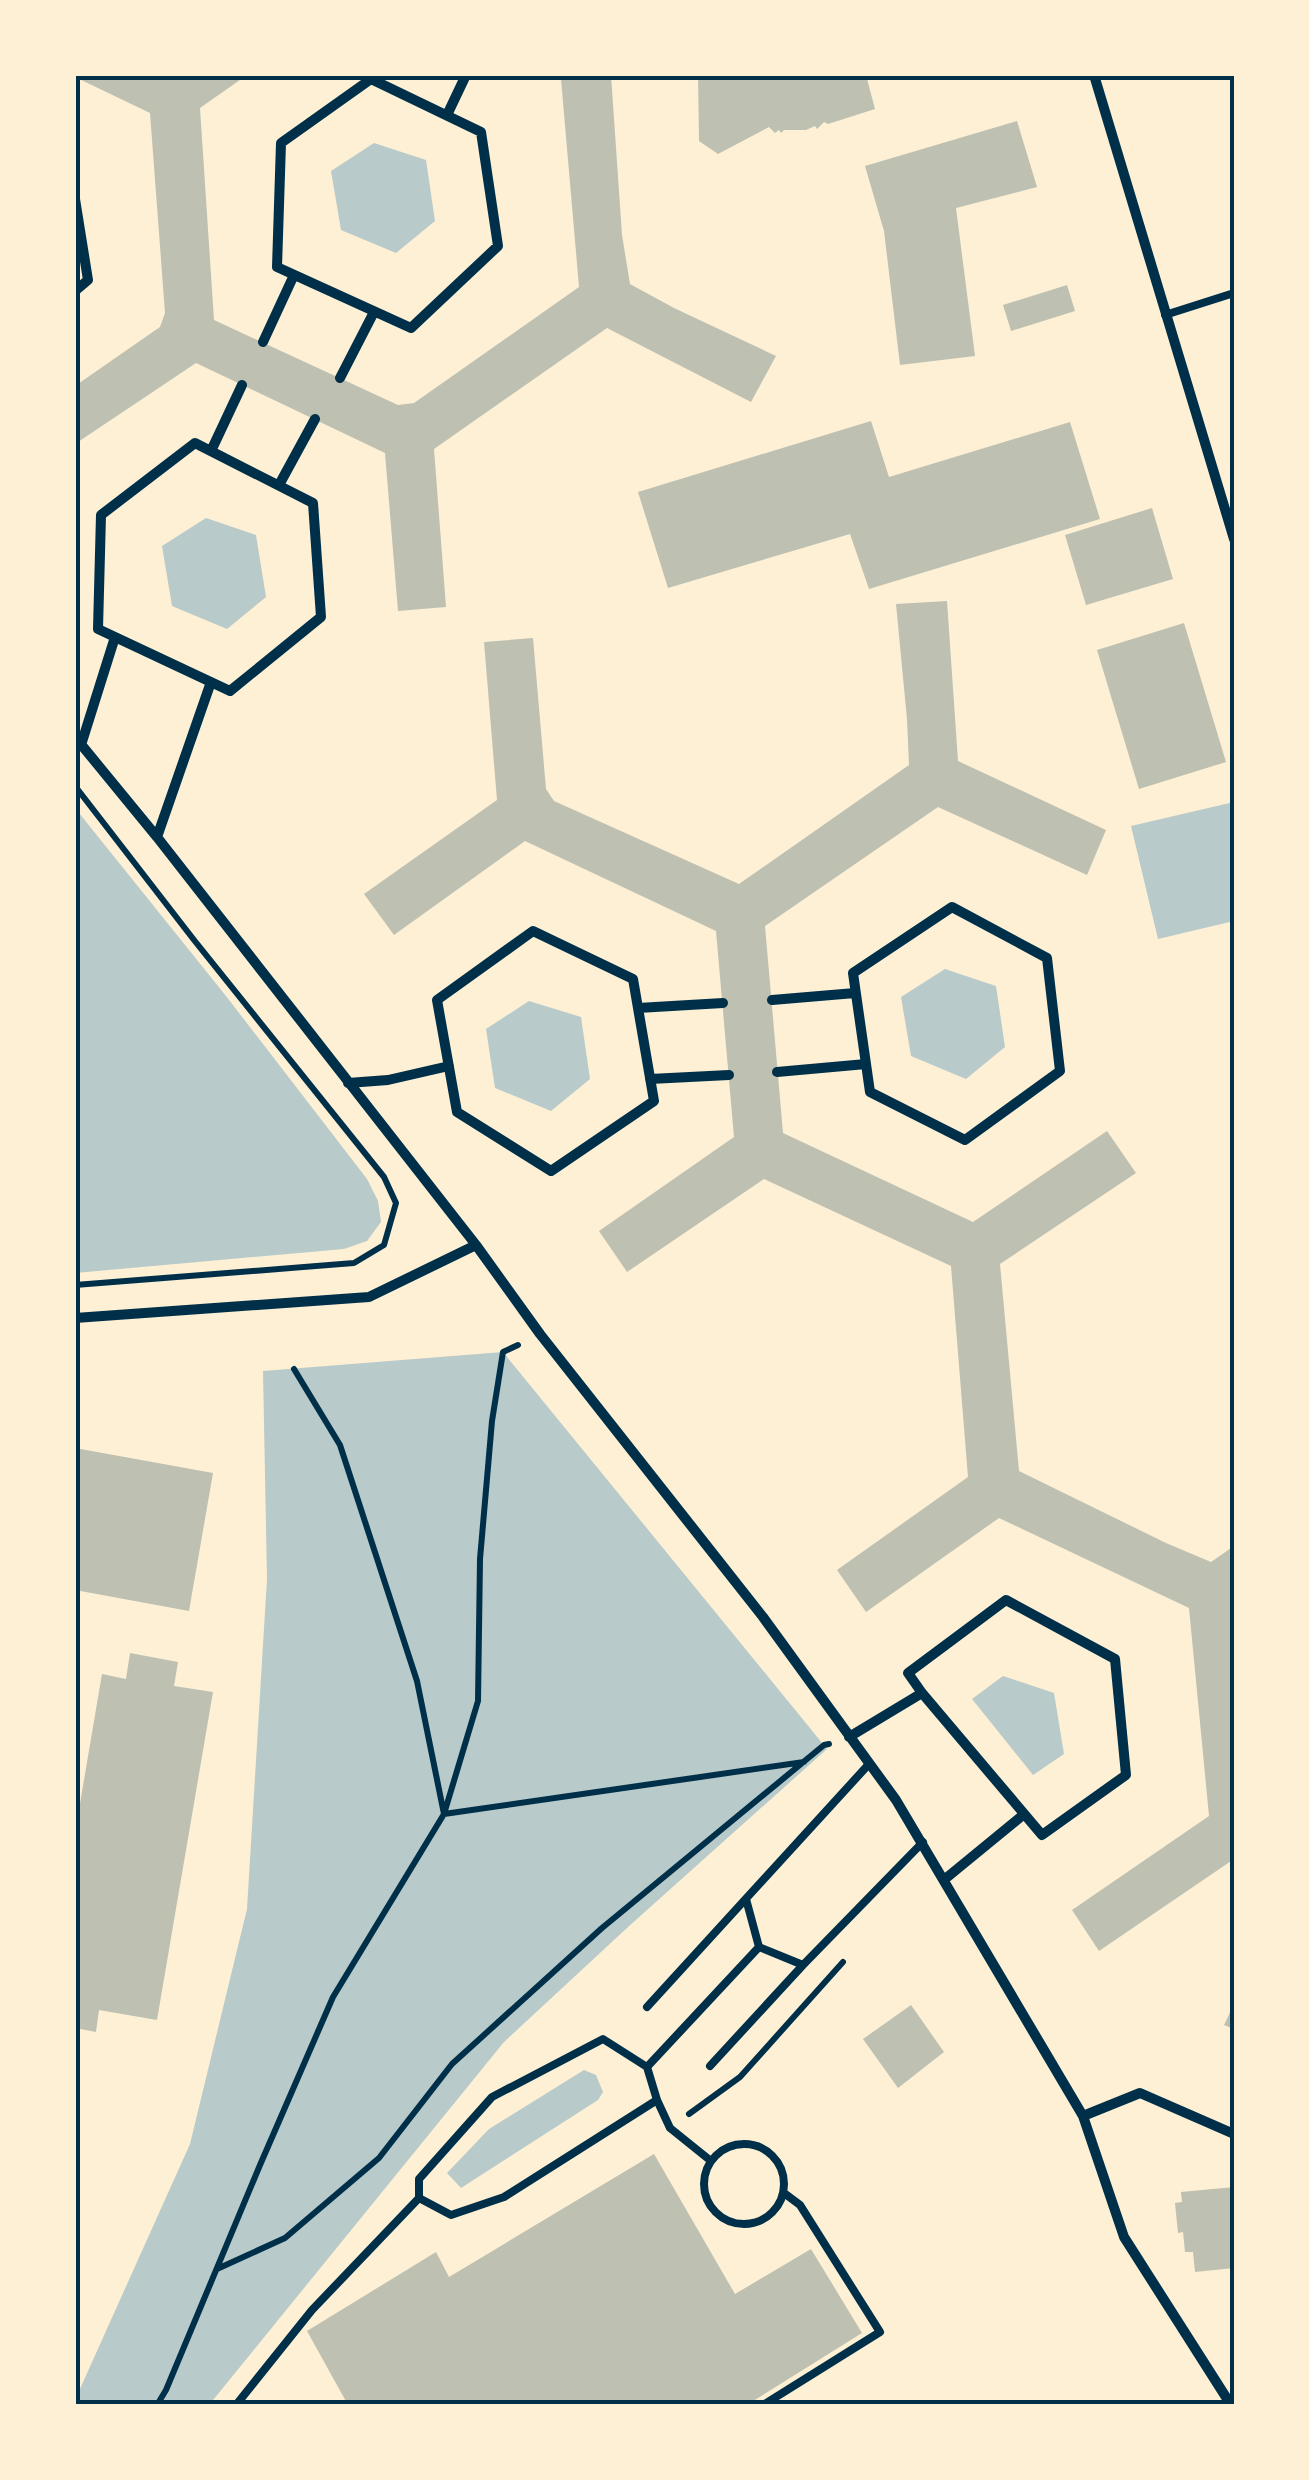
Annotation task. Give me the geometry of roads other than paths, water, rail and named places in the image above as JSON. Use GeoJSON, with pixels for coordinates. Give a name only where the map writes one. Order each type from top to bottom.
{"type":"FeatureCollection","features":[{"type":"Feature","properties":{"kind":"street"},"geometry":{"type":"LineString","coordinates":[[391,88],[396,75]]}},
{"type":"Feature","properties":{"kind":"street"},"geometry":{"type":"LineString","coordinates":[[446,115],[466,75]]}},
{"type":"Feature","properties":{"kind":"street"},"geometry":{"type":"LineString","coordinates":[[1094,75],[1234,539]]}},
{"type":"Feature","properties":{"kind":"street"},"geometry":{"type":"LineString","coordinates":[[371,78],[446,115],[480,132],[498,246],[411,328],[277,267],[280,143],[371,78]]}},
{"type":"Feature","properties":{"kind":"street"},"geometry":{"type":"LineString","coordinates":[[75,199],[88,280],[75,291]]}},
{"type":"Feature","properties":{"kind":"street"},"geometry":{"type":"LineString","coordinates":[[263,342],[294,275]]}},
{"type":"Feature","properties":{"kind":"street"},"geometry":{"type":"LineString","coordinates":[[340,378],[374,312]]}},
{"type":"Feature","properties":{"kind":"street"},"geometry":{"type":"LineString","coordinates":[[211,452],[242,385]]}},
{"type":"Feature","properties":{"kind":"street"},"geometry":{"type":"LineString","coordinates":[[279,485],[314,419]]}},
{"type":"Feature","properties":{"kind":"street"},"geometry":{"type":"LineString","coordinates":[[195,443],[279,485],[313,503],[321,617],[230,691],[98,629],[101,515],[195,443]]}},
{"type":"Feature","properties":{"kind":"street"},"geometry":{"type":"LineString","coordinates":[[115,637],[78,741],[764,1617],[896,1800],[1083,2116],[1124,2237],[1231,2405]]}},
{"type":"Feature","properties":{"kind":"street"},"geometry":{"type":"LineString","coordinates":[[157,838],[211,682]]}},
{"type":"Feature","properties":{"kind":"street"},"geometry":{"type":"LineString","coordinates":[[952,906],[1047,958],[1060,1071],[965,1140],[870,1092],[866,1064],[853,973],[952,906]]}},
{"type":"Feature","properties":{"kind":"street"},"geometry":{"type":"LineString","coordinates":[[534,931],[633,979],[638,1008],[654,1101],[550,1171],[457,1112],[437,1000],[534,931]]}},
{"type":"Feature","properties":{"kind":"street"},"geometry":{"type":"LineString","coordinates":[[772,1000],[855,992]]}},
{"type":"Feature","properties":{"kind":"street"},"geometry":{"type":"LineString","coordinates":[[638,1008],[723,1004]]}},
{"type":"Feature","properties":{"kind":"street"},"geometry":{"type":"LineString","coordinates":[[778,1072],[866,1064]]}},
{"type":"Feature","properties":{"kind":"street"},"geometry":{"type":"LineString","coordinates":[[348,1083],[388,1080],[449,1066]]}},
{"type":"Feature","properties":{"kind":"street"},"geometry":{"type":"LineString","coordinates":[[650,1080],[728,1075]]}},
{"type":"Feature","properties":{"kind":"street"},"geometry":{"type":"LineString","coordinates":[[75,1318],[369,1297],[476,1246]]}},
{"type":"Feature","properties":{"kind":"street"},"geometry":{"type":"LineString","coordinates":[[1006,1600],[1115,1659],[1126,1775],[1042,1835],[1023,1815],[908,1674],[1006,1600]]}},
{"type":"Feature","properties":{"kind":"street"},"geometry":{"type":"LineString","coordinates":[[849,1737],[922,1693]]}},
{"type":"Feature","properties":{"kind":"street"},"geometry":{"type":"LineString","coordinates":[[945,1880],[1023,1815]]}},
{"type":"Feature","properties":{"kind":"street"},"geometry":{"type":"LineString","coordinates":[[1083,2116],[1140,2093],[1234,2134]]}},
{"type":"Feature","properties":{"kind":"lane"},"geometry":{"type":"LineString","coordinates":[[1165,315],[1234,294]]}},
{"type":"Feature","properties":{"kind":"lane"},"geometry":{"type":"LineString","coordinates":[[647,2007],[869,1764]]}},
{"type":"Feature","properties":{"kind":"lane"},"geometry":{"type":"LineString","coordinates":[[710,2066],[924,1842]]}},
{"type":"Feature","properties":{"kind":"lane"},"geometry":{"type":"LineString","coordinates":[[746,1899],[758,1946]]}},
{"type":"Feature","properties":{"kind":"lane"},"geometry":{"type":"LineString","coordinates":[[758,1946],[803,1965]]}},
{"type":"Feature","properties":{"kind":"lane"},"geometry":{"type":"LineString","coordinates":[[647,2067],[758,1946]]}},
{"type":"Feature","properties":{"kind":"lane"},"geometry":{"type":"LineString","coordinates":[[236,2405],[312,2310],[419,2198],[419,2178],[492,2097],[603,2039],[647,2067],[670,2128],[711,2161]]}},
{"type":"Feature","properties":{"kind":"lane"},"geometry":{"type":"LineString","coordinates":[[419,2198],[451,2215],[504,2197],[657,2100]]}},
{"type":"Feature","properties":{"kind":"lane"},"geometry":{"type":"LineString","coordinates":[[733,2145],[760,2147],[780,2166],[784,2193],[779,2205],[759,2222],[734,2224],[722,2218],[706,2198],[705,2173],[711,2161],[733,2145]]}},
{"type":"Feature","properties":{"kind":"lane"},"geometry":{"type":"LineString","coordinates":[[762,2405],[880,2332],[800,2205],[784,2193]]}}]}
